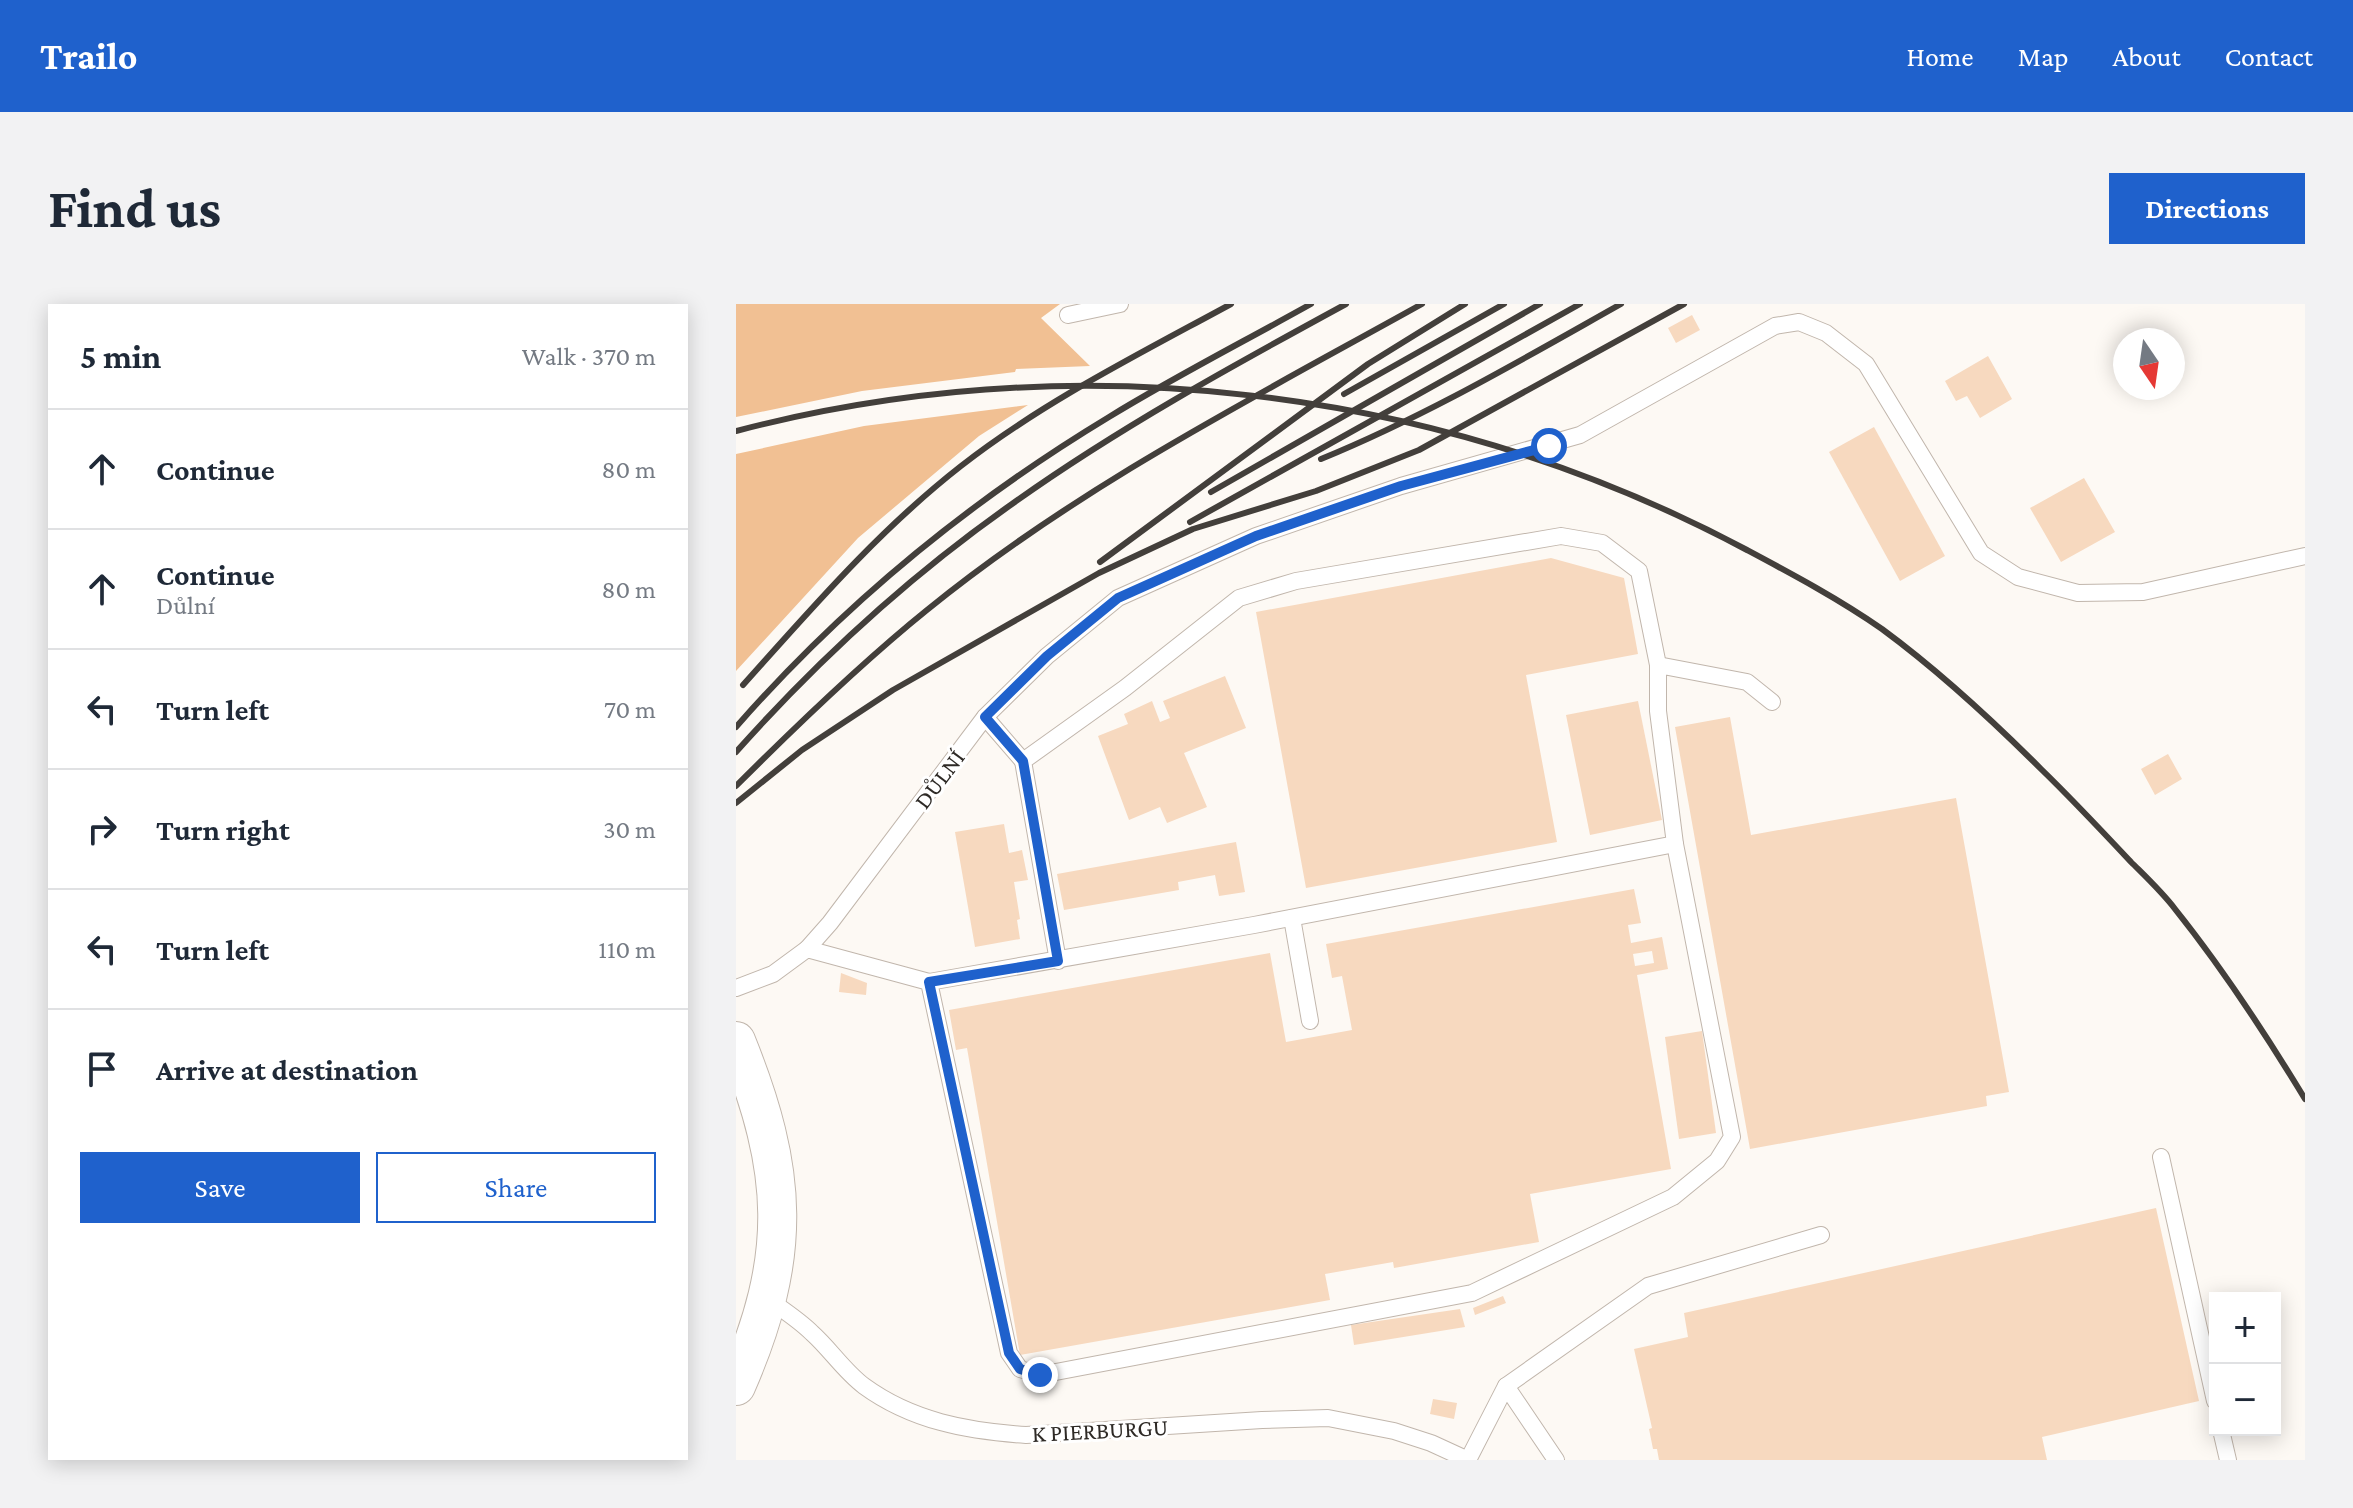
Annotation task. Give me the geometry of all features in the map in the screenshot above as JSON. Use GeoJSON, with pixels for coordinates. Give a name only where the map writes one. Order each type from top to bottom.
{"type":"FeatureCollection","features":[{"type":"Feature","properties":{"kind":"street"},"geometry":{"type":"LineString","coordinates":[[736,1041],[758,1096],[773,1151],[778,1218],[768,1299],[753,1348],[736,1386]]}},
{"type":"Feature","properties":{"kind":"lane"},"geometry":{"type":"LineString","coordinates":[[1068,315],[1120,304]]}},
{"type":"Feature","properties":{"kind":"lane","name":"DŮLNÍ"},"geometry":{"type":"LineString","coordinates":[[736,988],[773,974],[807,949],[830,923],[985,717],[1047,656],[1118,598],[1256,536],[1401,486],[1580,435],[1775,326],[1799,322],[1826,333],[1866,364],[1981,553],[2018,577],[2078,593],[2143,592],[2305,556]]}},
{"type":"Feature","properties":{"kind":"lane"},"geometry":{"type":"LineString","coordinates":[[929,982],[1009,1353],[1020,1369],[1040,1375],[1472,1293],[1673,1197],[1717,1161],[1732,1137],[1675,844],[1658,711],[1658,665],[1639,571],[1602,543],[1561,536],[1296,581],[1239,598],[1125,688],[1023,761]]}},
{"type":"Feature","properties":{"kind":"lane"},"geometry":{"type":"LineString","coordinates":[[1658,665],[1747,682],[1772,702]]}},
{"type":"Feature","properties":{"kind":"lane"},"geometry":{"type":"LineString","coordinates":[[985,717],[1023,761],[1058,961]]}},
{"type":"Feature","properties":{"kind":"lane"},"geometry":{"type":"LineString","coordinates":[[807,949],[929,982],[1292,918],[1675,844]]}},
{"type":"Feature","properties":{"kind":"lane"},"geometry":{"type":"LineString","coordinates":[[1292,918],[1310,1021]]}},
{"type":"Feature","properties":{"kind":"lane"},"geometry":{"type":"LineString","coordinates":[[2161,1157],[2209,1374]]}},
{"type":"Feature","properties":{"kind":"lane"},"geometry":{"type":"LineString","coordinates":[[1468,1460],[1506,1386],[1648,1286],[1821,1235]]}},
{"type":"Feature","properties":{"kind":"lane","name":"K PIERBURGU"},"geometry":{"type":"LineString","coordinates":[[768,1299],[812,1333],[863,1385],[919,1417],[950,1425],[1026,1435],[1328,1418],[1394,1431],[1468,1460]]}},
{"type":"Feature","properties":{"kind":"lane"},"geometry":{"type":"LineString","coordinates":[[1506,1386],[1556,1460]]}},
{"type":"Feature","properties":{"kind":"lane"},"geometry":{"type":"LineString","coordinates":[[2222,1436],[2228,1460]]}},
{"type":"Feature","properties":{"kind":"shaded area"},"geometry":{"type":"Polygon","coordinates":[[[736,304],[1060,304],[1041,318],[1090,366],[1016,369],[1015,372],[862,391],[736,417],[736,304]]]}},
{"type":"Feature","properties":{"kind":"shaded area"},"geometry":{"type":"Polygon","coordinates":[[[1028,405],[979,436],[858,538],[736,671],[736,454],[864,426],[1028,405]]]}},
{"type":"Feature","properties":{"kind":"building"},"geometry":{"type":"Polygon","coordinates":[[[1692,315],[1700,330],[1676,343],[1668,328],[1692,315]]]}},
{"type":"Feature","properties":{"kind":"building"},"geometry":{"type":"Polygon","coordinates":[[[1988,356],[2012,399],[1980,418],[1967,396],[1956,401],[1945,381],[1988,356]]]}},
{"type":"Feature","properties":{"kind":"building"},"geometry":{"type":"Polygon","coordinates":[[[1874,427],[1945,556],[1900,581],[1829,452],[1874,427]]]}},
{"type":"Feature","properties":{"kind":"building"},"geometry":{"type":"Polygon","coordinates":[[[2084,478],[2115,532],[2061,562],[2030,508],[2084,478]]]}},
{"type":"Feature","properties":{"kind":"building"},"geometry":{"type":"Polygon","coordinates":[[[1551,558],[1624,578],[1638,654],[1526,675],[1557,842],[1306,888],[1256,612],[1551,558]]]}},
{"type":"Feature","properties":{"kind":"building"},"geometry":{"type":"Polygon","coordinates":[[[1225,676],[1246,728],[1184,753],[1207,807],[1167,823],[1160,807],[1129,820],[1098,736],[1128,724],[1124,714],[1152,701],[1160,722],[1170,718],[1163,701],[1225,676]]]}},
{"type":"Feature","properties":{"kind":"building"},"geometry":{"type":"Polygon","coordinates":[[[1638,701],[1662,820],[1590,835],[1566,715],[1638,701]]]}},
{"type":"Feature","properties":{"kind":"building"},"geometry":{"type":"Polygon","coordinates":[[[1730,717],[1751,835],[1956,798],[2009,1092],[1986,1096],[1987,1106],[1750,1149],[1675,727],[1730,717]]]}},
{"type":"Feature","properties":{"kind":"building"},"geometry":{"type":"Polygon","coordinates":[[[2168,754],[2182,779],[2155,795],[2141,769],[2168,754]]]}},
{"type":"Feature","properties":{"kind":"building"},"geometry":{"type":"Polygon","coordinates":[[[1004,824],[1009,853],[1022,850],[1028,880],[1014,882],[1020,939],[975,947],[955,832],[1004,824]]]}},
{"type":"Feature","properties":{"kind":"building"},"geometry":{"type":"Polygon","coordinates":[[[1236,842],[1245,892],[1219,896],[1215,875],[1178,882],[1179,890],[1064,910],[1057,874],[1236,842]]]}},
{"type":"Feature","properties":{"kind":"building"},"geometry":{"type":"Polygon","coordinates":[[[1634,889],[1641,923],[1628,925],[1631,943],[1662,937],[1668,969],[1637,975],[1671,1169],[1530,1194],[1539,1242],[1394,1268],[1393,1262],[1325,1274],[1330,1300],[1020,1355],[967,1048],[956,1050],[949,1010],[1270,953],[1286,1042],[1352,1030],[1342,976],[1332,978],[1326,944],[1634,889]],[[1652,951],[1633,954],[1635,966],[1654,963],[1652,951]]]}},
{"type":"Feature","properties":{"kind":"building"},"geometry":{"type":"Polygon","coordinates":[[[841,973],[867,983],[866,995],[839,992],[841,973]]]}},
{"type":"Feature","properties":{"kind":"building"},"geometry":{"type":"Polygon","coordinates":[[[1702,1031],[1716,1133],[1679,1139],[1665,1037],[1702,1031]]]}},
{"type":"Feature","properties":{"kind":"building"},"geometry":{"type":"Polygon","coordinates":[[[2156,1208],[2199,1401],[2042,1437],[2047,1460],[1659,1460],[1657,1449],[1653,1449],[1649,1429],[1652,1428],[1634,1349],[1688,1337],[1684,1313],[2156,1208]]]}},
{"type":"Feature","properties":{"kind":"building"},"geometry":{"type":"Polygon","coordinates":[[[1503,1296],[1506,1303],[1475,1315],[1473,1308],[1503,1296]]]}},
{"type":"Feature","properties":{"kind":"building"},"geometry":{"type":"Polygon","coordinates":[[[1460,1309],[1465,1327],[1354,1345],[1351,1325],[1460,1309]]]}},
{"type":"Feature","properties":{"kind":"building"},"geometry":{"type":"Polygon","coordinates":[[[1433,1399],[1457,1403],[1454,1419],[1430,1414],[1433,1399]]]}},
{"type":"Feature","properties":{"kind":"railway"},"geometry":{"type":"LineString","coordinates":[[743,685],[874,543],[961,466],[1058,400],[1231,304]]}},
{"type":"Feature","properties":{"kind":"railway"},"geometry":{"type":"LineString","coordinates":[[736,727],[864,597],[958,520],[1057,449],[1134,402],[1311,304]]}},
{"type":"Feature","properties":{"kind":"railway"},"geometry":{"type":"LineString","coordinates":[[736,752],[800,684],[867,620],[975,531],[1052,476],[1134,424],[1346,304]]}},
{"type":"Feature","properties":{"kind":"railway"},"geometry":{"type":"LineString","coordinates":[[736,786],[829,695],[927,610],[985,565],[1105,484],[1168,446],[1422,304]]}},
{"type":"Feature","properties":{"kind":"railway"},"geometry":{"type":"LineString","coordinates":[[1100,562],[1368,364],[1465,304]]}},
{"type":"Feature","properties":{"kind":"railway"},"geometry":{"type":"LineString","coordinates":[[1344,394],[1504,304]]}},
{"type":"Feature","properties":{"kind":"railway"},"geometry":{"type":"LineString","coordinates":[[1211,492],[1540,304]]}},
{"type":"Feature","properties":{"kind":"railway"},"geometry":{"type":"LineString","coordinates":[[1190,522],[1580,304]]}},
{"type":"Feature","properties":{"kind":"railway"},"geometry":{"type":"LineString","coordinates":[[1321,459],[1436,406],[1621,304]]}},
{"type":"Feature","properties":{"kind":"railway"},"geometry":{"type":"LineString","coordinates":[[736,803],[802,750],[893,690],[1099,573],[1193,529],[1316,491],[1419,450],[1684,304]]}},
{"type":"Feature","properties":{"kind":"railway"},"geometry":{"type":"LineString","coordinates":[[736,431],[864,404],[993,389],[1123,386],[1252,396],[1380,417],[1506,449],[1629,494],[1747,550],[1832,597],[1882,629],[1964,696],[2064,792],[2170,903],[2243,1002],[2305,1099]]}},
{"type":"Feature","properties":{"kind":"route"},"geometry":{"type":"LineString","coordinates":[[1040,1375],[1020,1369],[1009,1353],[929,982],[1058,961],[1023,761],[985,717],[1047,656],[1118,598],[1256,536],[1401,486],[1549,446]]}}]}
